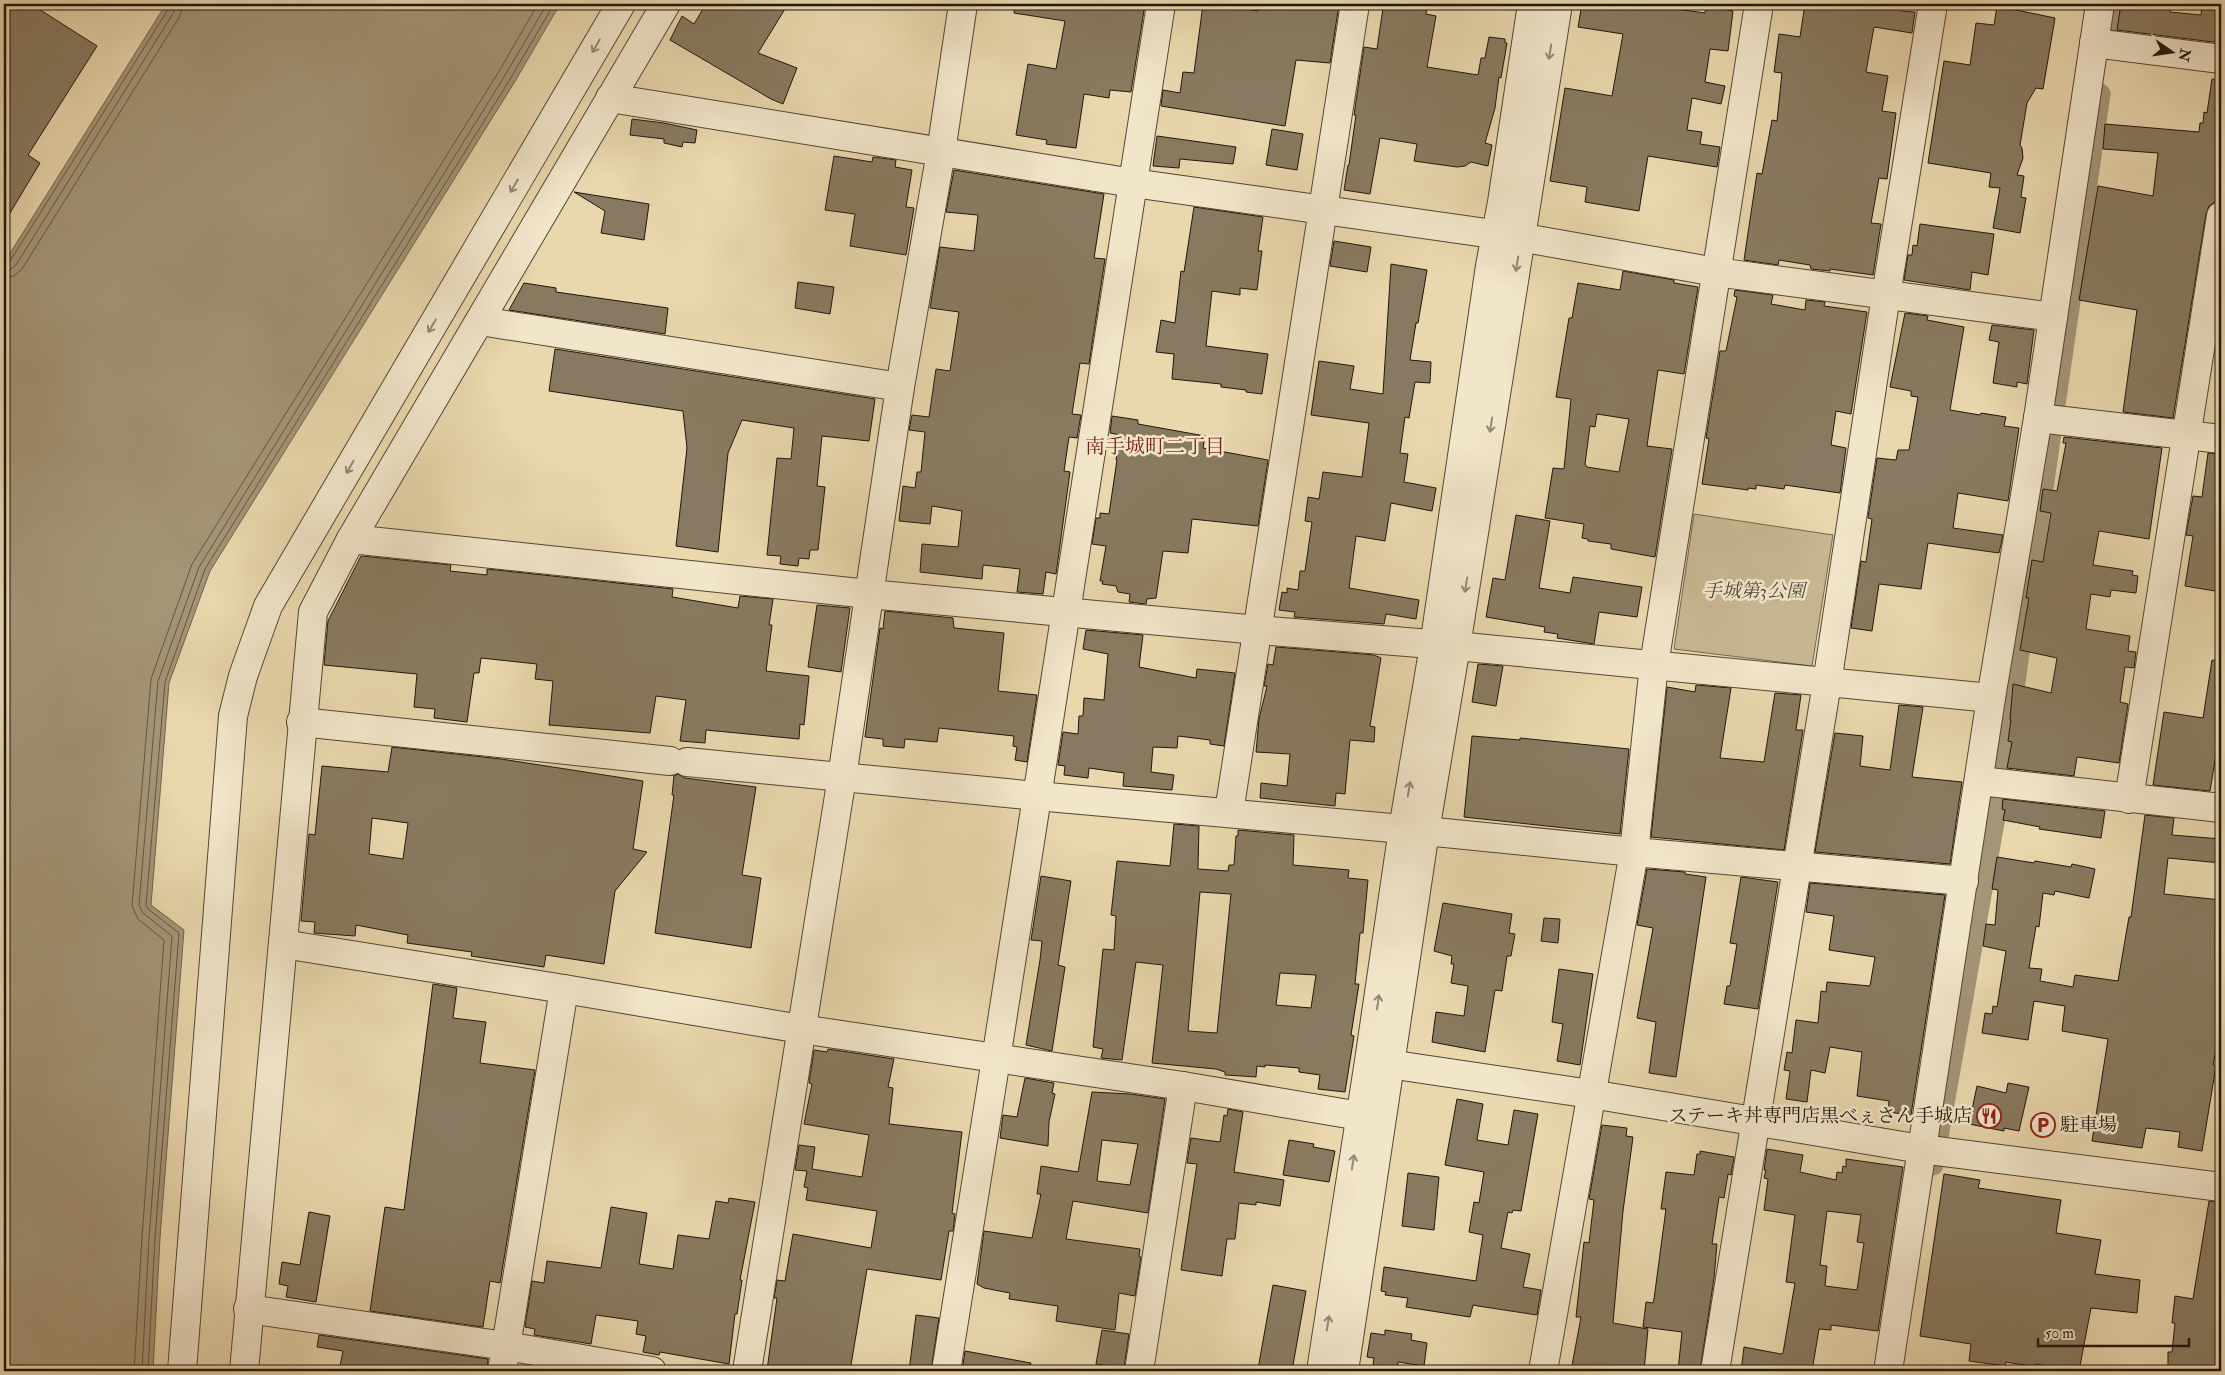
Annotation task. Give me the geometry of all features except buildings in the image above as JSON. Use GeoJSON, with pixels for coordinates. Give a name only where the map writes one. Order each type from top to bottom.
{"type":"FeatureCollection","features":[{"type":"Feature","properties":{"kind":"street"},"geometry":{"type":"LineString","coordinates":[[182,1371],[233,716],[243,676],[268,606],[621,4]]}},
{"type":"Feature","properties":{"kind":"street"},"geometry":{"type":"LineString","coordinates":[[244,1371],[248,1309],[312,612],[351,539],[666,4]]}},
{"type":"Feature","properties":{"kind":"street"},"geometry":{"type":"LineString","coordinates":[[747,1371],[842,777],[900,387],[963,4]]}},
{"type":"Feature","properties":{"kind":"street"},"geometry":{"type":"LineString","coordinates":[[946,1371],[1161,4]]}},
{"type":"Feature","properties":{"kind":"street"},"geometry":{"type":"LineString","coordinates":[[1229,812],[1324,210],[1354,4]]}},
{"type":"Feature","properties":{"kind":"street"},"geometry":{"type":"LineString","coordinates":[[1344,1371],[1380,1063],[1414,830],[1445,646],[1508,236],[1532,4]]}},
{"type":"Feature","properties":{"kind":"street"},"geometry":{"type":"LineString","coordinates":[[1508,236],[1558,4]]}},
{"type":"Feature","properties":{"kind":"street"},"geometry":{"type":"LineString","coordinates":[[1543,1371],[1634,852],[1654,665],[1759,4]]}},
{"type":"Feature","properties":{"kind":"street"},"geometry":{"type":"LineString","coordinates":[[1715,1371],[1827,683],[1886,295],[1933,4]]}},
{"type":"Feature","properties":{"kind":"street"},"geometry":{"type":"LineString","coordinates":[[1888,1371],[1921,1149],[1980,781],[1991,698],[2038,418],[2100,4]]}},
{"type":"Feature","properties":{"kind":"street"},"geometry":{"type":"LineString","coordinates":[[2094,42],[2221,59]]}},
{"type":"Feature","properties":{"kind":"street"},"geometry":{"type":"LineString","coordinates":[[610,98],[1133,183],[1508,236],[1716,272],[2053,317]]}},
{"type":"Feature","properties":{"kind":"street"},"geometry":{"type":"LineString","coordinates":[[2129,799],[2221,216]]}},
{"type":"Feature","properties":{"kind":"street"},"geometry":{"type":"LineString","coordinates":[[480,321],[900,387]]}},
{"type":"Feature","properties":{"kind":"street"},"geometry":{"type":"LineString","coordinates":[[2038,418],[2221,439]]}},
{"type":"Feature","properties":{"kind":"street"},"geometry":{"type":"LineString","coordinates":[[351,539],[869,594],[1654,665],[1991,698]]}},
{"type":"Feature","properties":{"kind":"street"},"geometry":{"type":"LineString","coordinates":[[301,722],[1037,796],[1229,812],[1634,852],[1964,881]]}},
{"type":"Feature","properties":{"kind":"street"},"geometry":{"type":"LineString","coordinates":[[1980,781],[2221,808]]}},
{"type":"Feature","properties":{"kind":"street"},"geometry":{"type":"LineString","coordinates":[[283,944],[564,988],[801,1030],[1183,1086],[1360,1116]]}},
{"type":"Feature","properties":{"kind":"street"},"geometry":{"type":"LineString","coordinates":[[504,1359],[564,988]]}},
{"type":"Feature","properties":{"kind":"street"},"geometry":{"type":"LineString","coordinates":[[1380,1063],[1591,1094],[1921,1149],[2221,1187]]}},
{"type":"Feature","properties":{"kind":"street"},"geometry":{"type":"LineString","coordinates":[[1321,1371],[1360,1116],[1380,1063]]}},
{"type":"Feature","properties":{"kind":"street"},"geometry":{"type":"LineString","coordinates":[[1139,1371],[1183,1086]]}},
{"type":"Feature","properties":{"kind":"street"},"geometry":{"type":"LineString","coordinates":[[248,1309],[504,1359],[652,1371]]}},
{"type":"Feature","properties":{"kind":"green space","name":"手城第3公園"},"geometry":{"type":"Polygon","coordinates":[[[1694,514],[1833,535],[1812,666],[1674,649],[1694,514]]]}},
{"type":"Feature","properties":{"kind":"water"},"geometry":{"type":"Polygon","coordinates":[[[166,4],[560,4],[514,83],[210,571],[169,683],[151,905],[184,930],[160,1238],[153,1371],[4,1371],[4,263],[166,4]]]}},
{"type":"Feature","properties":{"kind":"waterway"},"geometry":{"type":"LineString","coordinates":[[2109,36],[2115,4]]}},
{"type":"Feature","properties":{"kind":"waterway"},"geometry":{"type":"LineString","coordinates":[[1933,1165],[1997,806],[2100,94]]}},
{"type":"Feature","properties":{"kind":"place","name":"ステーキ丼専門店黒べぇさん手城店"},"geometry":{"type":"Point","coordinates":[1989,1116]}},
{"type":"Feature","properties":{"kind":"place","name":"駐車場"},"geometry":{"type":"Point","coordinates":[2043,1125]}},
{"type":"Feature","properties":{"kind":"district","name":"南手城町二丁目"},"geometry":{"type":"Point","coordinates":[1155,446]}}]}
